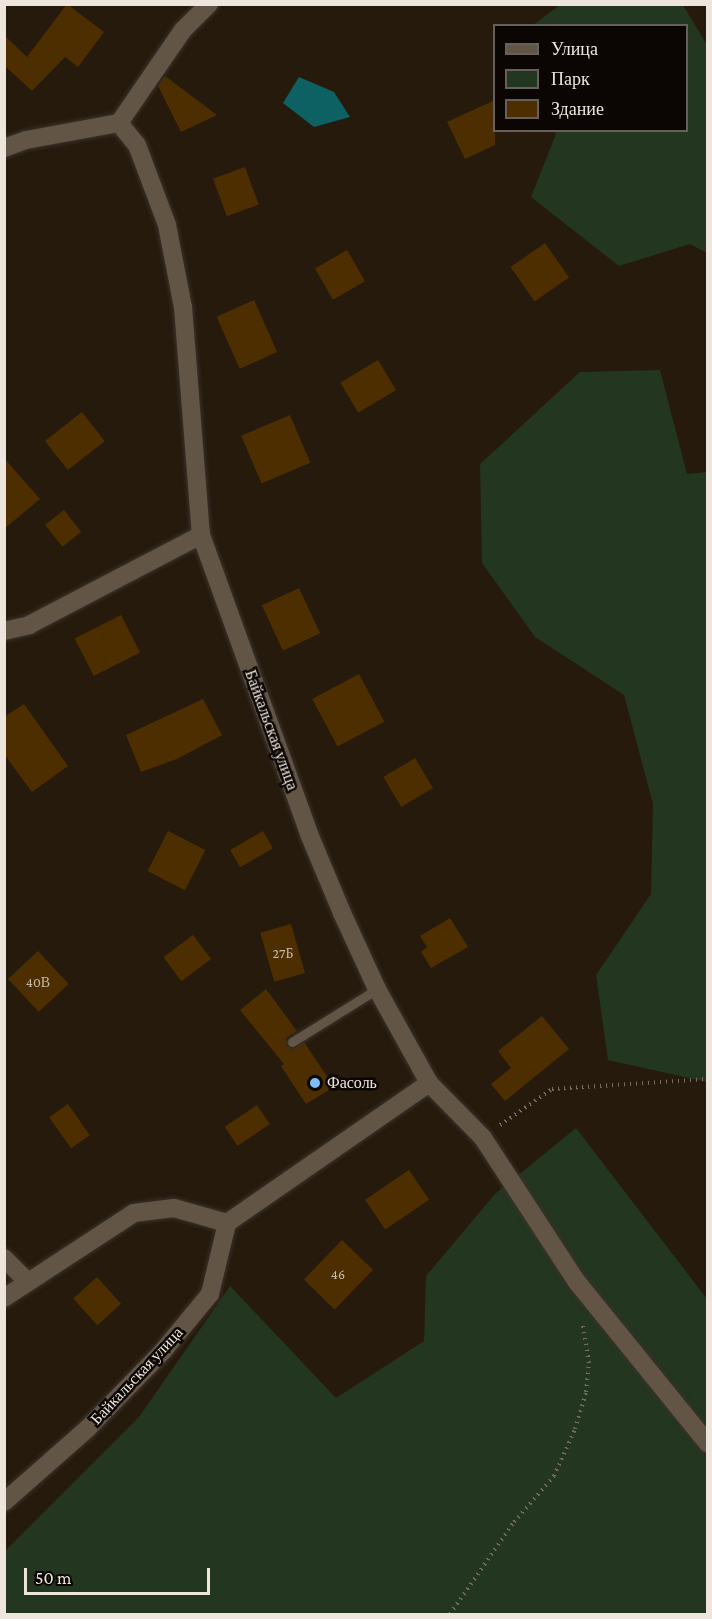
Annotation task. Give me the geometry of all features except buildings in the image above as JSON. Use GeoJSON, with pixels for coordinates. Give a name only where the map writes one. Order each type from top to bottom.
{"type":"FeatureCollection","features":[{"type":"Feature","properties":{"kind":"street"},"geometry":{"type":"LineString","coordinates":[[4,148],[26,140],[119,123],[183,30],[209,4]]}},
{"type":"Feature","properties":{"kind":"street","name":"Байкальская улица"},"geometry":{"type":"LineString","coordinates":[[119,123],[137,145],[163,214],[183,307],[201,535],[309,834],[377,989],[429,1083],[483,1138],[577,1282],[708,1444]]}},
{"type":"Feature","properties":{"kind":"street"},"geometry":{"type":"LineString","coordinates":[[4,631],[29,625],[201,535]]}},
{"type":"Feature","properties":{"kind":"street"},"geometry":{"type":"LineString","coordinates":[[4,1298],[134,1213],[174,1208],[227,1223],[429,1083]]}},
{"type":"Feature","properties":{"kind":"street","name":"Байкальская улица"},"geometry":{"type":"LineString","coordinates":[[4,1502],[87,1429],[163,1351],[210,1294],[227,1223]]}},
{"type":"Feature","properties":{"kind":"street"},"geometry":{"type":"LineString","coordinates":[[4,1258],[28,1282]]}},
{"type":"Feature","properties":{"kind":"lane"},"geometry":{"type":"LineString","coordinates":[[292,1042],[377,989]]}},
{"type":"Feature","properties":{"kind":"path"},"geometry":{"type":"LineString","coordinates":[[483,1138],[552,1089],[708,1079]]}},
{"type":"Feature","properties":{"kind":"path"},"geometry":{"type":"LineString","coordinates":[[450,1614],[514,1522],[554,1476],[575,1429],[586,1392],[589,1363],[582,1322]]}},
{"type":"Feature","properties":{"kind":"green space"},"geometry":{"type":"Polygon","coordinates":[[[561,4],[683,5],[707,45],[707,253],[690,244],[619,266],[531,197],[556,134],[554,132],[688,132],[688,24],[534,24],[561,4]]]}},
{"type":"Feature","properties":{"kind":"green space"},"geometry":{"type":"Polygon","coordinates":[[[660,370],[687,474],[707,472],[707,1082],[608,1060],[596,975],[651,894],[653,804],[624,695],[535,637],[482,563],[480,464],[580,372],[660,370]]]}},
{"type":"Feature","properties":{"kind":"green space"},"geometry":{"type":"Polygon","coordinates":[[[576,1128],[707,1299],[707,1614],[5,1614],[5,1551],[139,1417],[230,1286],[336,1398],[424,1341],[426,1276],[495,1194],[576,1128]]]}},
{"type":"Feature","properties":{"kind":"water"},"geometry":{"type":"Polygon","coordinates":[[[299,77],[334,92],[350,117],[314,127],[283,103],[299,77]]]}},
{"type":"Feature","properties":{"kind":"place","name":"Фасоль"},"geometry":{"type":"Point","coordinates":[315,1083]}}]}
